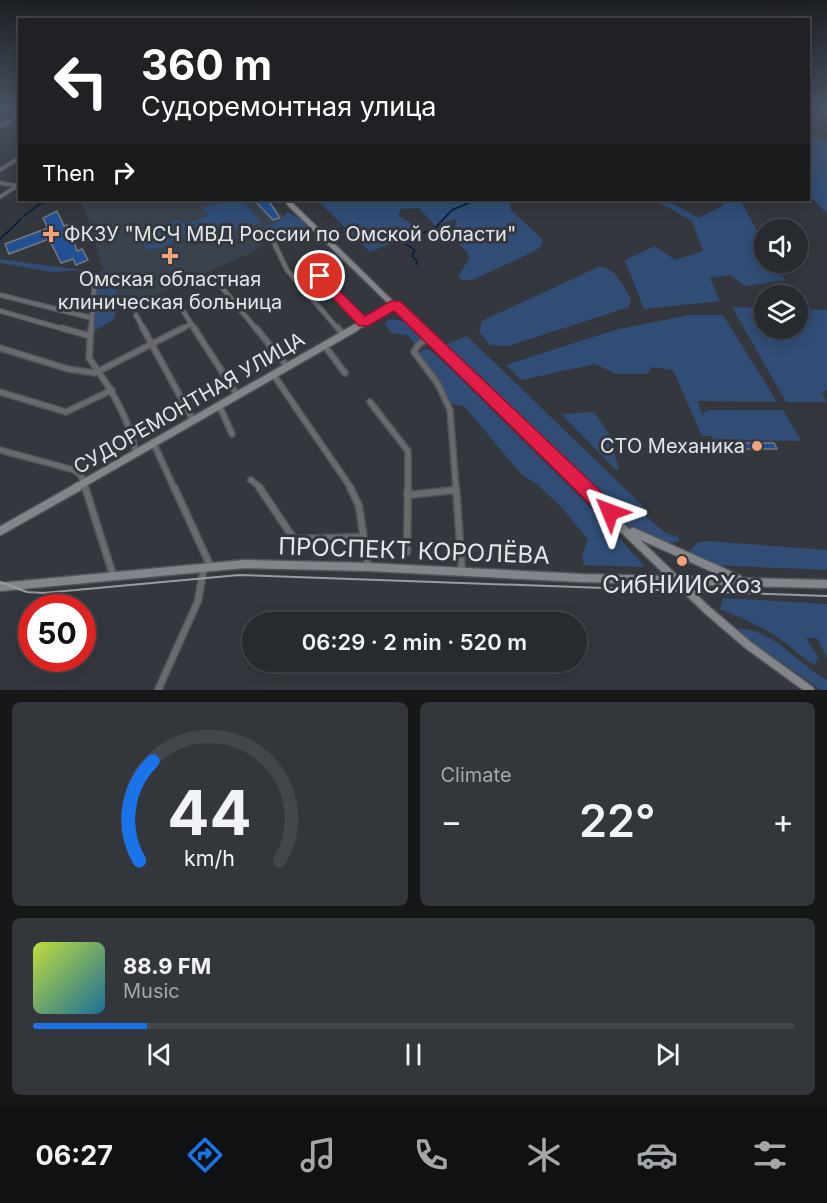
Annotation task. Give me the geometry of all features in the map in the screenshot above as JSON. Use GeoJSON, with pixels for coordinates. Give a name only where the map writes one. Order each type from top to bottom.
{"type":"FeatureCollection","features":[{"type":"Feature","properties":{"kind":"main road"},"geometry":{"type":"LineString","coordinates":[[287,201],[677,579],[748,645],[810,690]]}},
{"type":"Feature","properties":{"kind":"main road","name":"СУДОРЕМОНТНАЯ УЛИЦА"},"geometry":{"type":"LineString","coordinates":[[0,531],[395,305]]}},
{"type":"Feature","properties":{"kind":"main road"},"geometry":{"type":"LineString","coordinates":[[626,528],[646,540],[744,581]]}},
{"type":"Feature","properties":{"kind":"main road","name":"ПРОСПЕКТ КОРОЛЁВА"},"geometry":{"type":"LineString","coordinates":[[0,587],[207,565],[368,567],[582,578],[827,584]]}},
{"type":"Feature","properties":{"kind":"street"},"geometry":{"type":"LineString","coordinates":[[0,170],[18,158]]}},
{"type":"Feature","properties":{"kind":"street"},"geometry":{"type":"LineString","coordinates":[[0,183],[18,186]]}},
{"type":"Feature","properties":{"kind":"street"},"geometry":{"type":"LineString","coordinates":[[0,197],[18,186]]}},
{"type":"Feature","properties":{"kind":"street"},"geometry":{"type":"LineString","coordinates":[[274,243],[287,270],[343,334]]}},
{"type":"Feature","properties":{"kind":"street"},"geometry":{"type":"LineString","coordinates":[[320,276],[363,323]]}},
{"type":"Feature","properties":{"kind":"street"},"geometry":{"type":"LineString","coordinates":[[95,279],[89,358],[112,390],[132,433],[136,452]]}},
{"type":"Feature","properties":{"kind":"street"},"geometry":{"type":"LineString","coordinates":[[215,279],[287,366]]}},
{"type":"Feature","properties":{"kind":"street"},"geometry":{"type":"LineString","coordinates":[[0,295],[92,318]]}},
{"type":"Feature","properties":{"kind":"street"},"geometry":{"type":"LineString","coordinates":[[182,309],[237,394]]}},
{"type":"Feature","properties":{"kind":"street"},"geometry":{"type":"LineString","coordinates":[[0,311],[90,336]]}},
{"type":"Feature","properties":{"kind":"street"},"geometry":{"type":"LineString","coordinates":[[136,315],[193,420]]}},
{"type":"Feature","properties":{"kind":"street"},"geometry":{"type":"LineString","coordinates":[[0,348],[68,369],[91,373],[191,324]]}},
{"type":"Feature","properties":{"kind":"street"},"geometry":{"type":"LineString","coordinates":[[429,337],[418,345],[414,352],[438,384],[448,404],[462,571]]}},
{"type":"Feature","properties":{"kind":"street"},"geometry":{"type":"LineString","coordinates":[[324,345],[345,374]]}},
{"type":"Feature","properties":{"kind":"street"},"geometry":{"type":"LineString","coordinates":[[273,374],[354,492],[359,506],[368,567]]}},
{"type":"Feature","properties":{"kind":"street"},"geometry":{"type":"LineString","coordinates":[[0,392],[66,412],[112,390]]}},
{"type":"Feature","properties":{"kind":"street"},"geometry":{"type":"LineString","coordinates":[[370,402],[408,451],[407,552]]}},
{"type":"Feature","properties":{"kind":"street"},"geometry":{"type":"LineString","coordinates":[[219,405],[232,434]]}},
{"type":"Feature","properties":{"kind":"street"},"geometry":{"type":"LineString","coordinates":[[153,442],[207,565],[198,601],[158,690]]}},
{"type":"Feature","properties":{"kind":"street"},"geometry":{"type":"LineString","coordinates":[[0,450],[74,470],[84,481],[113,575]]}},
{"type":"Feature","properties":{"kind":"street"},"geometry":{"type":"LineString","coordinates":[[251,480],[260,487],[294,539],[363,537]]}},
{"type":"Feature","properties":{"kind":"street"},"geometry":{"type":"LineString","coordinates":[[407,495],[456,490]]}},
{"type":"Feature","properties":{"kind":"shaded area"},"geometry":{"type":"Polygon","coordinates":[[[810,140],[827,141],[827,214],[810,195],[810,140]]]}},
{"type":"Feature","properties":{"kind":"shaded area","name":"Омская областная клиническая больница"},"geometry":{"type":"Polygon","coordinates":[[[80,201],[270,201],[294,228],[267,239],[257,250],[125,309],[101,264],[88,217],[80,201]]]}},
{"type":"Feature","properties":{"kind":"shaded area"},"geometry":{"type":"Polygon","coordinates":[[[223,201],[242,201],[261,222],[254,225],[251,223],[223,233],[220,230],[214,232],[207,226],[173,239],[171,244],[148,251],[137,234],[177,220],[189,222],[209,215],[202,209],[223,201]]]}},
{"type":"Feature","properties":{"kind":"shaded area"},"geometry":{"type":"Polygon","coordinates":[[[318,201],[513,201],[510,203],[510,209],[543,240],[542,245],[535,251],[472,280],[462,280],[458,276],[469,259],[468,253],[454,239],[456,219],[435,226],[419,208],[401,209],[398,215],[418,228],[416,233],[370,252],[318,201]]]}},
{"type":"Feature","properties":{"kind":"shaded area"},"geometry":{"type":"Polygon","coordinates":[[[657,201],[668,201],[699,218],[724,205],[718,201],[741,201],[754,225],[754,273],[781,273],[785,280],[745,286],[730,275],[710,278],[720,301],[644,309],[625,260],[655,246],[675,260],[703,251],[692,221],[657,201]]]}},
{"type":"Feature","properties":{"kind":"shaded area"},"geometry":{"type":"Polygon","coordinates":[[[287,212],[308,223],[306,227],[283,236],[272,235],[262,229],[282,220],[287,212]]]}},
{"type":"Feature","properties":{"kind":"shaded area"},"geometry":{"type":"Polygon","coordinates":[[[0,259],[82,270],[52,272],[0,263],[0,259]]]}},
{"type":"Feature","properties":{"kind":"shaded area"},"geometry":{"type":"Polygon","coordinates":[[[598,267],[609,269],[618,278],[631,300],[629,307],[508,346],[490,345],[479,332],[482,321],[598,267]]]}},
{"type":"Feature","properties":{"kind":"shaded area"},"geometry":{"type":"Polygon","coordinates":[[[104,270],[119,297],[114,319],[94,331],[95,289],[104,270]]]}},
{"type":"Feature","properties":{"kind":"shaded area"},"geometry":{"type":"Polygon","coordinates":[[[732,307],[754,308],[754,339],[808,339],[808,309],[827,310],[827,390],[822,394],[827,402],[786,402],[732,307]]]}},
{"type":"Feature","properties":{"kind":"shaded area"},"geometry":{"type":"Polygon","coordinates":[[[690,315],[723,315],[777,402],[697,401],[704,418],[703,413],[708,410],[783,410],[801,441],[713,440],[712,436],[702,436],[673,370],[652,367],[647,374],[616,374],[595,364],[521,380],[506,365],[615,330],[690,315]]]}},
{"type":"Feature","properties":{"kind":"shaded area"},"geometry":{"type":"Polygon","coordinates":[[[389,320],[399,320],[407,324],[421,338],[420,342],[415,343],[407,335],[391,333],[385,324],[389,320]]]}},
{"type":"Feature","properties":{"kind":"shaded area"},"geometry":{"type":"Polygon","coordinates":[[[467,336],[647,510],[644,515],[667,534],[678,536],[679,541],[665,545],[632,529],[444,345],[467,336]]]}},
{"type":"Feature","properties":{"kind":"shaded area"},"geometry":{"type":"Polygon","coordinates":[[[424,349],[430,350],[453,371],[605,522],[645,567],[584,565],[582,556],[588,540],[563,509],[537,484],[522,475],[465,407],[450,403],[422,360],[419,353],[424,349]]]}},
{"type":"Feature","properties":{"kind":"shaded area"},"geometry":{"type":"Polygon","coordinates":[[[594,412],[609,434],[619,469],[617,471],[561,414],[594,412]]]}},
{"type":"Feature","properties":{"kind":"shaded area"},"geometry":{"type":"Polygon","coordinates":[[[706,541],[827,550],[827,570],[713,565],[689,552],[697,543],[706,541]]]}},
{"type":"Feature","properties":{"kind":"shaded area"},"geometry":{"type":"Polygon","coordinates":[[[723,598],[827,604],[827,658],[817,638],[806,638],[818,657],[815,665],[766,630],[720,609],[723,598]]]}},
{"type":"Feature","properties":{"kind":"shaded area"},"geometry":{"type":"Polygon","coordinates":[[[740,628],[753,631],[776,642],[827,680],[827,690],[821,690],[737,631],[740,628]]]}},
{"type":"Feature","properties":{"kind":"building"},"geometry":{"type":"Polygon","coordinates":[[[255,201],[269,201],[280,218],[273,220],[255,201]]]}},
{"type":"Feature","properties":{"kind":"building","name":"ФКЗУ \"МСЧ МВД России по Омской области\""},"geometry":{"type":"Polygon","coordinates":[[[57,211],[64,226],[67,225],[70,230],[77,251],[82,249],[88,260],[76,265],[73,259],[61,263],[49,239],[9,254],[5,244],[48,228],[43,218],[57,211]]]}},
{"type":"Feature","properties":{"kind":"building","name":"СТО Механика"},"geometry":{"type":"Polygon","coordinates":[[[737,443],[774,443],[777,449],[740,449],[737,443]]]}},
{"type":"Feature","properties":{"kind":"waterway"},"geometry":{"type":"LineString","coordinates":[[24,216],[44,201]]}},
{"type":"Feature","properties":{"kind":"waterway"},"geometry":{"type":"LineString","coordinates":[[416,265],[417,261],[412,256],[415,250],[406,244],[406,241],[436,227],[452,210],[474,201]]}},
{"type":"Feature","properties":{"kind":"waterway"},"geometry":{"type":"LineString","coordinates":[[0,239],[21,219]]}},
{"type":"Feature","properties":{"kind":"tram line"},"geometry":{"type":"LineString","coordinates":[[0,582],[27,592],[43,593],[239,575],[827,596]]}},
{"type":"Feature","properties":{"kind":"place","name":"ФКЗУ \"МСЧ МВД России по Омской области\""},"geometry":{"type":"Point","coordinates":[51,234]}},
{"type":"Feature","properties":{"kind":"place","name":"Омская областная клиническая больница"},"geometry":{"type":"Point","coordinates":[170,256]}},
{"type":"Feature","properties":{"kind":"place","name":"СТО Механика"},"geometry":{"type":"Point","coordinates":[757,446]}},
{"type":"Feature","properties":{"kind":"place","name":"СибНИИСХоз"},"geometry":{"type":"Point","coordinates":[682,561]}},
{"type":"Feature","properties":{"kind":"route"},"geometry":{"type":"LineString","coordinates":[[320,276],[363,323],[395,305],[610,512]]}}]}
